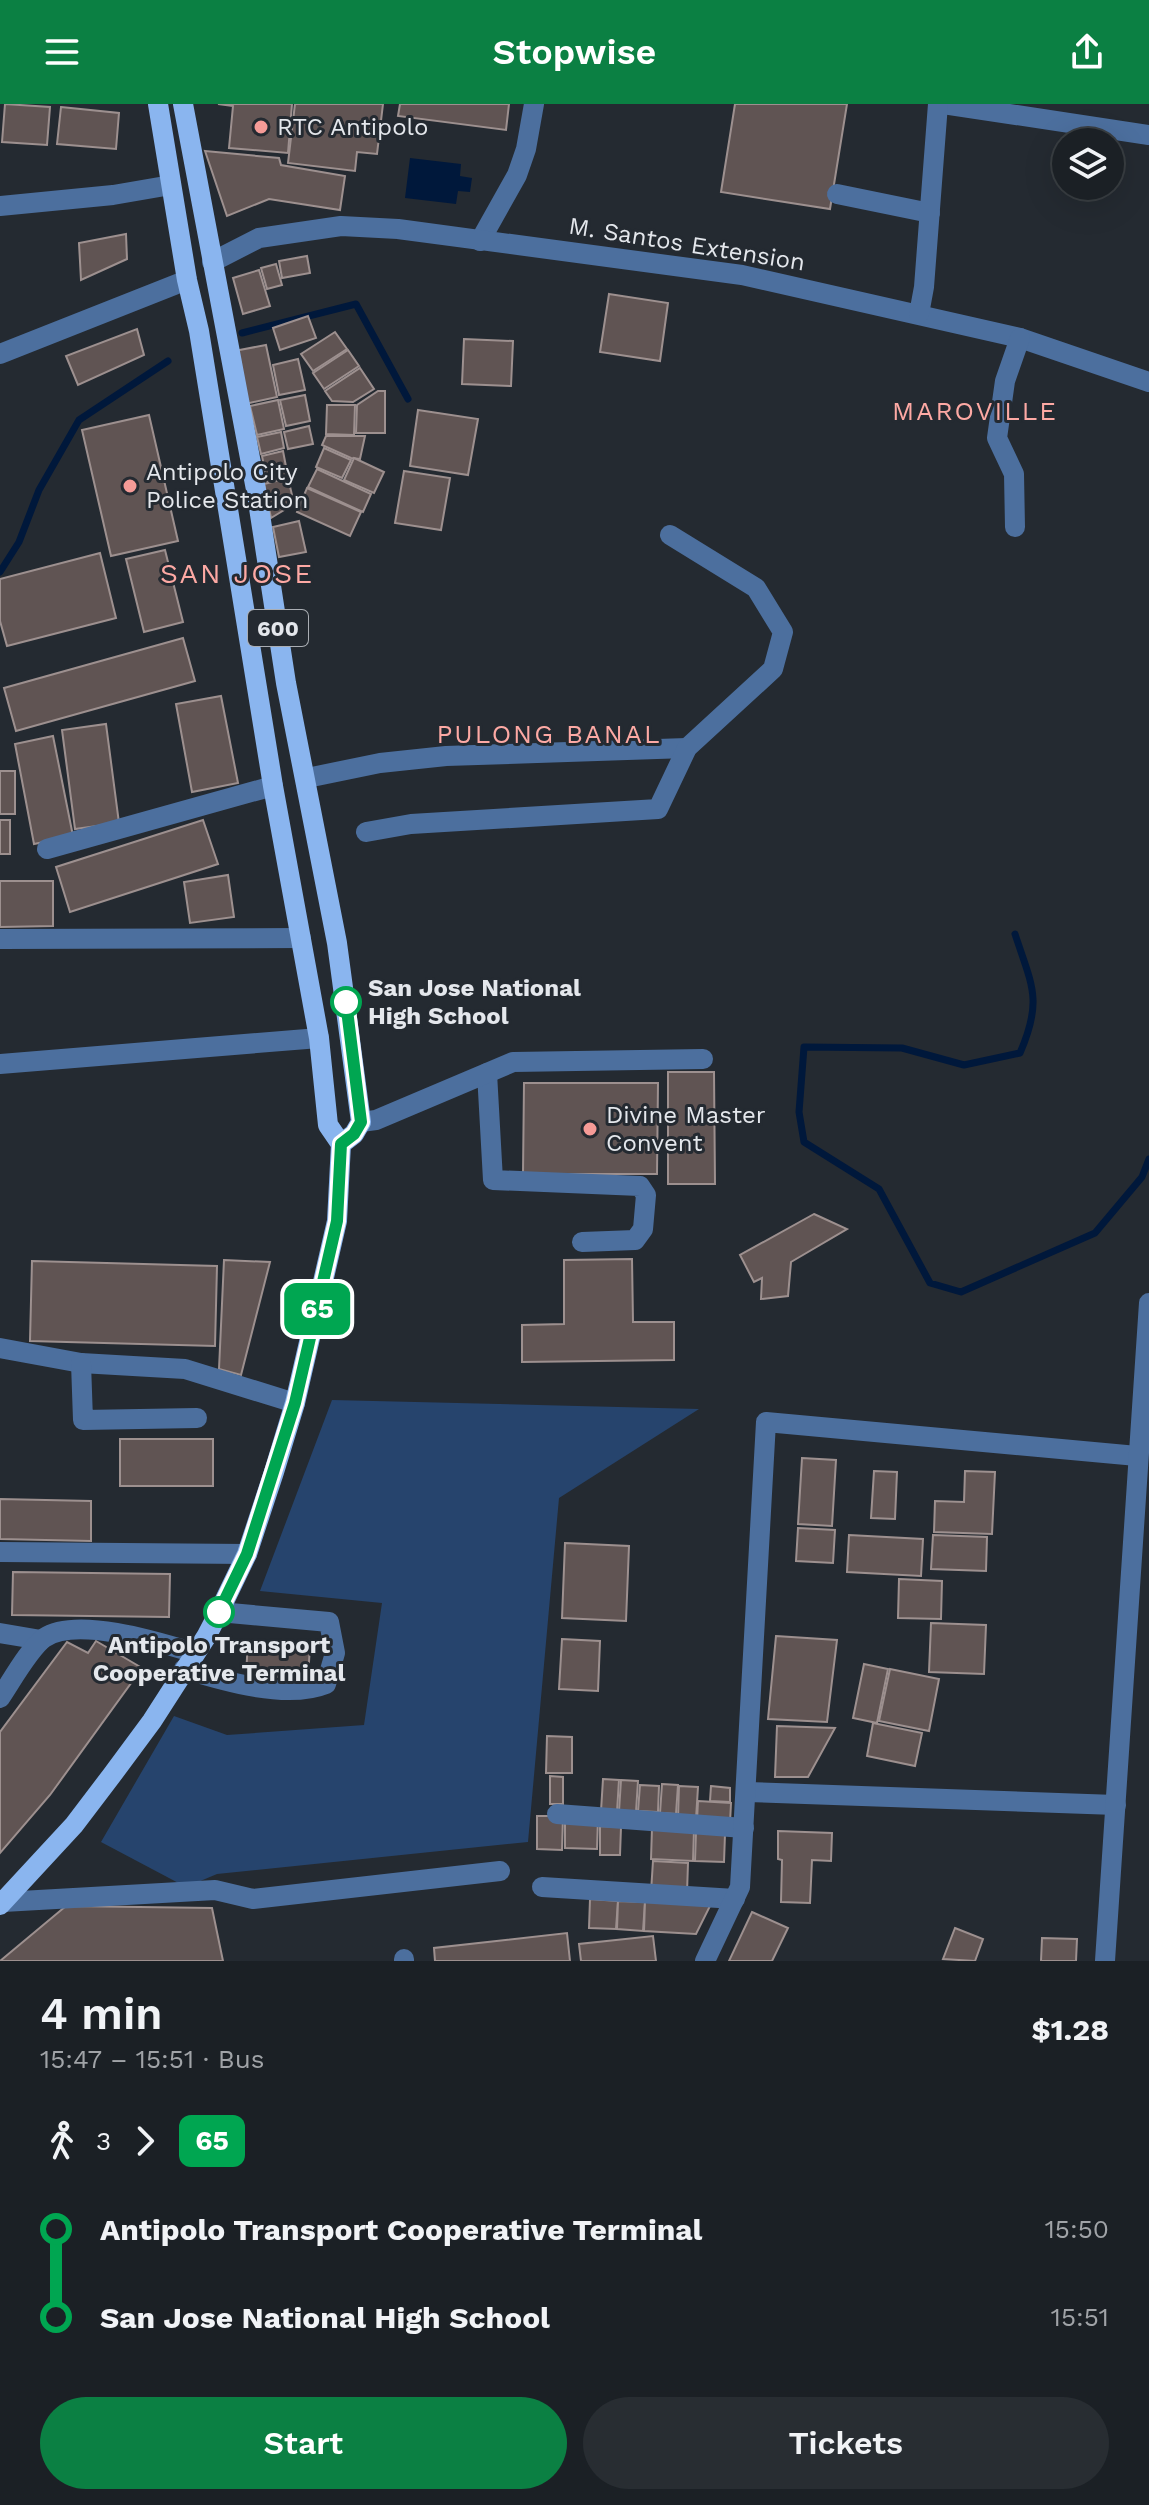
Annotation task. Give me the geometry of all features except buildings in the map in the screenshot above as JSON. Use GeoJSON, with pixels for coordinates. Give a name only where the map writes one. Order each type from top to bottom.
{"type":"FeatureCollection","features":[{"type":"Feature","properties":{"kind":"main road","name":"600"},"geometry":{"type":"LineString","coordinates":[[2,1904],[74,1825],[152,1721],[219,1612],[247,1554],[295,1403],[337,1221],[341,1144],[328,1125],[319,1038],[273,786],[199,331],[187,280],[158,104]]}},
{"type":"Feature","properties":{"kind":"main road","name":"600"},"geometry":{"type":"LineString","coordinates":[[183,104],[257,495],[286,683],[337,943],[361,1122]]}},
{"type":"Feature","properties":{"kind":"main road"},"geometry":{"type":"LineString","coordinates":[[341,1144],[354,1134],[361,1122]]}},
{"type":"Feature","properties":{"kind":"street"},"geometry":{"type":"LineString","coordinates":[[480,241],[517,175],[526,149],[534,104]]}},
{"type":"Feature","properties":{"kind":"street"},"geometry":{"type":"LineString","coordinates":[[919,314],[941,104],[1149,135]]}},
{"type":"Feature","properties":{"kind":"street"},"geometry":{"type":"LineString","coordinates":[[0,206],[113,195],[171,185]]}},
{"type":"Feature","properties":{"kind":"street"},"geometry":{"type":"LineString","coordinates":[[837,194],[930,213]]}},
{"type":"Feature","properties":{"kind":"street","name":"M. Santos Extension"},"geometry":{"type":"LineString","coordinates":[[212,262],[259,238],[341,226],[398,229],[742,275],[1020,338],[1149,382]]}},
{"type":"Feature","properties":{"kind":"street"},"geometry":{"type":"LineString","coordinates":[[0,354],[187,280]]}},
{"type":"Feature","properties":{"kind":"street"},"geometry":{"type":"LineString","coordinates":[[1015,527],[1014,474],[997,438],[1005,381],[1020,338]]}},
{"type":"Feature","properties":{"kind":"street"},"geometry":{"type":"LineString","coordinates":[[366,832],[411,824],[658,809],[687,748],[773,669],[783,632],[756,588],[670,535]]}},
{"type":"Feature","properties":{"kind":"street"},"geometry":{"type":"LineString","coordinates":[[307,778],[380,763],[446,756],[687,748]]}},
{"type":"Feature","properties":{"kind":"street"},"geometry":{"type":"LineString","coordinates":[[47,849],[273,786]]}},
{"type":"Feature","properties":{"kind":"street"},"geometry":{"type":"LineString","coordinates":[[0,939],[301,938]]}},
{"type":"Feature","properties":{"kind":"street"},"geometry":{"type":"LineString","coordinates":[[0,1064],[319,1038]]}},
{"type":"Feature","properties":{"kind":"street"},"geometry":{"type":"LineString","coordinates":[[361,1122],[376,1120],[513,1062],[703,1059]]}},
{"type":"Feature","properties":{"kind":"street"},"geometry":{"type":"LineString","coordinates":[[487,1073],[493,1180],[640,1186],[646,1195],[643,1229],[635,1240],[582,1242]]}},
{"type":"Feature","properties":{"kind":"street"},"geometry":{"type":"LineString","coordinates":[[1105,1961],[1149,1303]]}},
{"type":"Feature","properties":{"kind":"street"},"geometry":{"type":"LineString","coordinates":[[0,1348],[81,1363],[185,1369],[295,1403]]}},
{"type":"Feature","properties":{"kind":"street"},"geometry":{"type":"LineString","coordinates":[[81,1363],[83,1420],[197,1418]]}},
{"type":"Feature","properties":{"kind":"street"},"geometry":{"type":"LineString","coordinates":[[705,1961],[740,1887],[766,1422],[1137,1456]]}},
{"type":"Feature","properties":{"kind":"street"},"geometry":{"type":"LineString","coordinates":[[0,1552],[247,1554]]}},
{"type":"Feature","properties":{"kind":"street"},"geometry":{"type":"LineString","coordinates":[[0,1633],[41,1640],[71,1629],[151,1639],[237,1685],[291,1689],[315,1688],[326,1684],[335,1653],[329,1622],[219,1612]]}},
{"type":"Feature","properties":{"kind":"street"},"geometry":{"type":"LineString","coordinates":[[0,1698],[41,1640]]}},
{"type":"Feature","properties":{"kind":"street"},"geometry":{"type":"LineString","coordinates":[[747,1792],[1116,1805]]}},
{"type":"Feature","properties":{"kind":"street"},"geometry":{"type":"LineString","coordinates":[[557,1814],[744,1828]]}},
{"type":"Feature","properties":{"kind":"street"},"geometry":{"type":"LineString","coordinates":[[2,1904],[215,1890],[253,1899],[500,1871]]}},
{"type":"Feature","properties":{"kind":"street"},"geometry":{"type":"LineString","coordinates":[[542,1887],[735,1899]]}},
{"type":"Feature","properties":{"kind":"shaded area"},"geometry":{"type":"Polygon","coordinates":[[[410,158],[461,164],[460,176],[472,178],[470,192],[458,191],[456,204],[405,198],[410,158]]]}},
{"type":"Feature","properties":{"kind":"shaded area"},"geometry":{"type":"Polygon","coordinates":[[[332,1400],[699,1409],[559,1498],[528,1842],[217,1874],[186,1887],[101,1842],[174,1716],[227,1735],[364,1725],[382,1603],[260,1591],[332,1400]]]}},
{"type":"Feature","properties":{"kind":"waterway"},"geometry":{"type":"LineString","coordinates":[[242,333],[356,304],[408,399]]}},
{"type":"Feature","properties":{"kind":"waterway"},"geometry":{"type":"LineString","coordinates":[[0,572],[19,542],[39,490],[79,420],[168,361]]}},
{"type":"Feature","properties":{"kind":"waterway"},"geometry":{"type":"LineString","coordinates":[[1015,934],[1030,981],[1033,1006],[1020,1053],[964,1065],[902,1048],[804,1047],[799,1112],[804,1142],[879,1189],[930,1283],[961,1292],[1095,1233],[1142,1177],[1149,1159]]}},
{"type":"Feature","properties":{"kind":"bus line","name":"65"},"geometry":{"type":"LineString","coordinates":[[219,1612],[247,1554],[295,1403],[337,1221],[341,1144],[354,1134],[361,1122],[346,1002]]}},
{"type":"Feature","properties":{"kind":"place","name":"RTC Antipolo"},"geometry":{"type":"Point","coordinates":[261,127]}},
{"type":"Feature","properties":{"kind":"place","name":"Antipolo City Police Station"},"geometry":{"type":"Point","coordinates":[130,486]}},
{"type":"Feature","properties":{"kind":"place","name":"San Jose National High School"},"geometry":{"type":"Point","coordinates":[346,1002]}},
{"type":"Feature","properties":{"kind":"place","name":"Divine Master Convent"},"geometry":{"type":"Point","coordinates":[590,1129]}},
{"type":"Feature","properties":{"kind":"place","name":"Antipolo Transport Cooperative Terminal"},"geometry":{"type":"Point","coordinates":[219,1612]}},
{"type":"Feature","properties":{"kind":"district","name":"MAROVILLE"},"geometry":{"type":"Point","coordinates":[975,411]}},
{"type":"Feature","properties":{"kind":"district","name":"SAN JOSE"},"geometry":{"type":"Point","coordinates":[237,573]}},
{"type":"Feature","properties":{"kind":"district","name":"PULONG BANAL"},"geometry":{"type":"Point","coordinates":[549,734]}}]}
